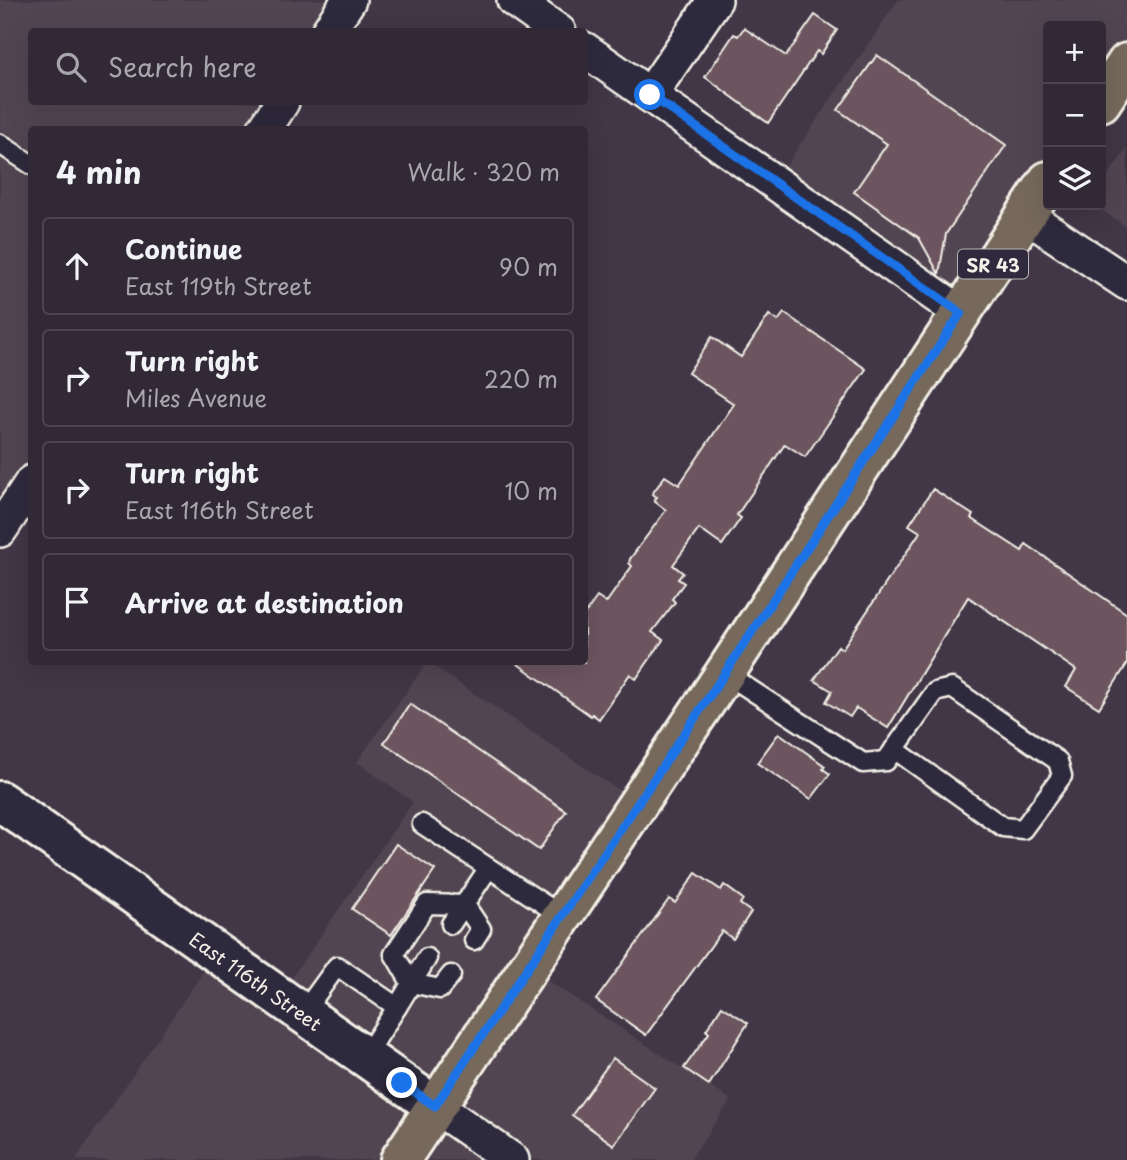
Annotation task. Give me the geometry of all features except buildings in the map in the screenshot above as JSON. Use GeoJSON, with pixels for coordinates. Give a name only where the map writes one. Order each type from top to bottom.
{"type":"FeatureCollection","features":[{"type":"Feature","properties":{"kind":"main road"},"geometry":{"type":"LineString","coordinates":[[1106,94],[1127,63]]}},
{"type":"Feature","properties":{"kind":"main road","name":"SR 43"},"geometry":{"type":"LineString","coordinates":[[400,1160],[725,673],[1043,188]]}},
{"type":"Feature","properties":{"kind":"main road","name":"East 116th Street"},"geometry":{"type":"LineString","coordinates":[[0,801],[435,1106]]}},
{"type":"Feature","properties":{"kind":"street"},"geometry":{"type":"LineString","coordinates":[[331,28],[349,0]]}},
{"type":"Feature","properties":{"kind":"street"},"geometry":{"type":"LineString","coordinates":[[514,0],[553,28]]}},
{"type":"Feature","properties":{"kind":"street"},"geometry":{"type":"LineString","coordinates":[[650,95],[715,0]]}},
{"type":"Feature","properties":{"kind":"street"},"geometry":{"type":"LineString","coordinates":[[588,52],[961,313]]}},
{"type":"Feature","properties":{"kind":"street"},"geometry":{"type":"LineString","coordinates":[[267,126],[280,105]]}},
{"type":"Feature","properties":{"kind":"street"},"geometry":{"type":"LineString","coordinates":[[1025,215],[1127,283]]}},
{"type":"Feature","properties":{"kind":"street"},"geometry":{"type":"LineString","coordinates":[[0,530],[28,488]]}},
{"type":"Feature","properties":{"kind":"street","name":"East 116th Street"},"geometry":{"type":"LineString","coordinates":[[435,1106],[512,1160]]}},
{"type":"Feature","properties":{"kind":"lane"},"geometry":{"type":"LineString","coordinates":[[0,144],[28,162]]}},
{"type":"Feature","properties":{"kind":"lane"},"geometry":{"type":"LineString","coordinates":[[725,673],[863,763],[886,761],[894,749],[936,692],[952,688],[1058,761],[1062,776],[1023,829],[1003,827],[894,749]]}},
{"type":"Feature","properties":{"kind":"lane"},"geometry":{"type":"LineString","coordinates":[[422,824],[562,916]]}},
{"type":"Feature","properties":{"kind":"lane"},"geometry":{"type":"LineString","coordinates":[[451,924],[488,869]]}},
{"type":"Feature","properties":{"kind":"lane"},"geometry":{"type":"LineString","coordinates":[[451,975],[440,989],[411,983],[394,954],[427,904],[465,905]]}},
{"type":"Feature","properties":{"kind":"lane"},"geometry":{"type":"LineString","coordinates":[[465,905],[481,929],[474,940]]}},
{"type":"Feature","properties":{"kind":"lane"},"geometry":{"type":"LineString","coordinates":[[365,1057],[427,958]]}},
{"type":"Feature","properties":{"kind":"lane"},"geometry":{"type":"LineString","coordinates":[[303,1013],[337,966],[397,1007]]}},
{"type":"Feature","properties":{"kind":"shaded area"},"geometry":{"type":"Polygon","coordinates":[[[0,0],[349,0],[330,28],[28,28],[28,105],[280,105],[266,126],[28,126],[28,487],[0,530],[0,0]]]}},
{"type":"Feature","properties":{"kind":"shaded area"},"geometry":{"type":"Polygon","coordinates":[[[898,0],[1127,0],[1127,64],[1106,96],[1106,21],[1043,21],[1043,190],[961,313],[775,182],[898,0]]]}},
{"type":"Feature","properties":{"kind":"shaded area"},"geometry":{"type":"Polygon","coordinates":[[[1127,148],[1127,227],[1101,210],[1106,210],[1106,179],[1127,148]]]}},
{"type":"Feature","properties":{"kind":"shaded area"},"geometry":{"type":"Polygon","coordinates":[[[425,665],[431,665],[638,803],[528,968],[731,1100],[690,1160],[75,1160],[216,953],[279,996],[413,802],[357,762],[425,665]]]}},
{"type":"Feature","properties":{"kind":"route"},"geometry":{"type":"LineString","coordinates":[[402,1083],[435,1106],[725,673],[961,313],[650,95]]}}]}
